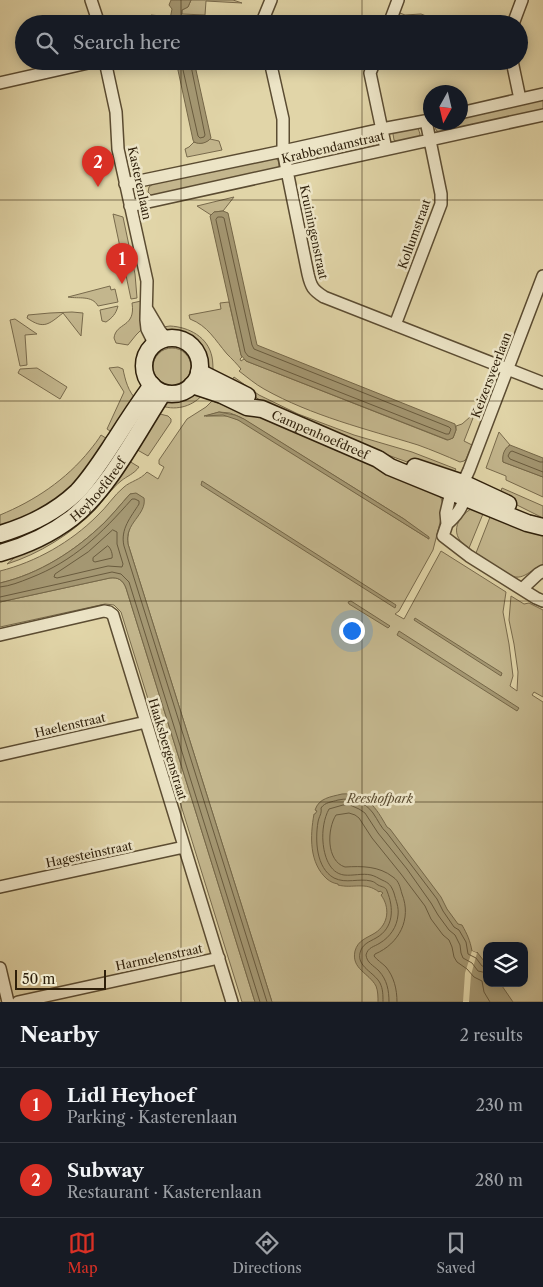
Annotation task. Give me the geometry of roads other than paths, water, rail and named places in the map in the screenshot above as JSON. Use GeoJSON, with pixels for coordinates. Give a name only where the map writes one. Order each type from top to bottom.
{"type":"FeatureCollection","features":[{"type":"Feature","properties":{"kind":"street"},"geometry":{"type":"LineString","coordinates":[[91,0],[96,15]]}},
{"type":"Feature","properties":{"kind":"street"},"geometry":{"type":"LineString","coordinates":[[99,15],[101,0]]}},
{"type":"Feature","properties":{"kind":"street"},"geometry":{"type":"LineString","coordinates":[[265,15],[270,0]]}},
{"type":"Feature","properties":{"kind":"street"},"geometry":{"type":"LineString","coordinates":[[392,15],[398,0]]}},
{"type":"Feature","properties":{"kind":"street"},"geometry":{"type":"LineString","coordinates":[[516,15],[522,0]]}},
{"type":"Feature","properties":{"kind":"street"},"geometry":{"type":"LineString","coordinates":[[0,83],[57,70]]}},
{"type":"Feature","properties":{"kind":"street","name":"Kasterenlaan"},"geometry":{"type":"LineString","coordinates":[[107,70],[116,112],[118,150],[147,281],[147,309],[160,331],[161,342]]}},
{"type":"Feature","properties":{"kind":"street","name":"Kruiningenstraat"},"geometry":{"type":"LineString","coordinates":[[272,70],[283,119],[283,151],[308,274],[311,286],[315,291],[324,297],[543,383]]}},
{"type":"Feature","properties":{"kind":"street"},"geometry":{"type":"LineString","coordinates":[[371,70],[370,73],[386,149]]}},
{"type":"Feature","properties":{"kind":"street"},"geometry":{"type":"LineString","coordinates":[[514,70],[520,99]]}},
{"type":"Feature","properties":{"kind":"street"},"geometry":{"type":"LineString","coordinates":[[468,111],[543,94]]}},
{"type":"Feature","properties":{"kind":"street","name":"Krabbendamstraat"},"geometry":{"type":"LineString","coordinates":[[130,206],[543,114]]}},
{"type":"Feature","properties":{"kind":"street","name":"Krabbendamstraat"},"geometry":{"type":"LineString","coordinates":[[125,184],[423,121]]}},
{"type":"Feature","properties":{"kind":"street","name":"Kollumstraat"},"geometry":{"type":"LineString","coordinates":[[395,325],[441,204],[441,194],[429,130]]}},
{"type":"Feature","properties":{"kind":"street","name":"Keizersveerlaan"},"geometry":{"type":"LineString","coordinates":[[460,491],[486,428],[543,276]]}},
{"type":"Feature","properties":{"kind":"street"},"geometry":{"type":"LineString","coordinates":[[176,339],[184,342],[192,347],[200,362],[196,379],[186,390],[179,393],[171,394],[158,389],[146,375],[144,363],[148,352],[161,342],[176,339]]}},
{"type":"Feature","properties":{"kind":"street","name":"Campenhoefdreef"},"geometry":{"type":"LineString","coordinates":[[196,379],[222,395],[247,407],[262,409],[378,459],[394,460],[438,473],[460,491],[484,492],[530,516],[542,526]]}},
{"type":"Feature","properties":{"kind":"street","name":"Heyhoefdreef"},"geometry":{"type":"LineString","coordinates":[[0,534],[34,521],[75,493],[94,472],[158,389]]}},
{"type":"Feature","properties":{"kind":"street","name":"Heyhoefdreef"},"geometry":{"type":"LineString","coordinates":[[0,553],[29,543],[52,531],[72,518],[95,496],[112,473],[158,389]]}},
{"type":"Feature","properties":{"kind":"street"},"geometry":{"type":"LineString","coordinates":[[460,491],[446,514],[447,524],[443,536],[469,556],[543,601]]}},
{"type":"Feature","properties":{"kind":"street"},"geometry":{"type":"LineString","coordinates":[[522,589],[538,574],[543,572]]}},
{"type":"Feature","properties":{"kind":"street","name":"Haaksbergenstraat"},"geometry":{"type":"LineString","coordinates":[[0,635],[104,612],[109,612],[113,615],[232,1002]]}},
{"type":"Feature","properties":{"kind":"street","name":"Haelenstraat"},"geometry":{"type":"LineString","coordinates":[[0,755],[146,722]]}},
{"type":"Feature","properties":{"kind":"street","name":"Hagesteinstraat"},"geometry":{"type":"LineString","coordinates":[[0,887],[184,847]]}},
{"type":"Feature","properties":{"kind":"street","name":"Harmelenstraat"},"geometry":{"type":"LineString","coordinates":[[18,1002],[218,958]]}},
{"type":"Feature","properties":{"kind":"street"},"geometry":{"type":"LineString","coordinates":[[0,968],[8,1002]]}},
{"type":"Feature","properties":{"kind":"water"},"geometry":{"type":"Polygon","coordinates":[[[171,0],[191,0],[188,7],[182,10],[182,15],[171,15],[172,9],[169,5],[171,0]]]}},
{"type":"Feature","properties":{"kind":"water"},"geometry":{"type":"Polygon","coordinates":[[[178,70],[196,70],[211,138],[201,143],[194,142],[178,70]]]}},
{"type":"Feature","properties":{"kind":"water"},"geometry":{"type":"Polygon","coordinates":[[[223,211],[228,213],[257,345],[455,424],[456,430],[453,438],[448,440],[246,361],[241,355],[210,216],[214,212],[223,211]]]}},
{"type":"Feature","properties":{"kind":"water"},"geometry":{"type":"Polygon","coordinates":[[[219,412],[244,419],[404,519],[429,537],[429,539],[238,420],[223,415],[204,416],[219,412]]]}},
{"type":"Feature","properties":{"kind":"water"},"geometry":{"type":"Polygon","coordinates":[[[510,445],[543,458],[543,477],[503,462],[504,452],[510,445]]]}},
{"type":"Feature","properties":{"kind":"water"},"geometry":{"type":"Polygon","coordinates":[[[202,481],[396,605],[395,608],[201,485],[202,481]]]}},
{"type":"Feature","properties":{"kind":"water"},"geometry":{"type":"Polygon","coordinates":[[[136,493],[144,498],[144,504],[129,530],[128,544],[272,1002],[255,1002],[126,588],[122,581],[110,578],[0,602],[0,583],[29,574],[69,552],[104,523],[130,494],[136,493]]]}},
{"type":"Feature","properties":{"kind":"water"},"geometry":{"type":"Polygon","coordinates":[[[351,601],[390,626],[388,628],[349,604],[348,602],[351,601]]]}},
{"type":"Feature","properties":{"kind":"water"},"geometry":{"type":"Polygon","coordinates":[[[415,618],[502,673],[501,676],[414,620],[415,618]]]}},
{"type":"Feature","properties":{"kind":"water"},"geometry":{"type":"Polygon","coordinates":[[[399,631],[519,708],[517,711],[397,635],[399,631]]]}},
{"type":"Feature","properties":{"kind":"water"},"geometry":{"type":"Polygon","coordinates":[[[342,794],[351,794],[364,799],[375,808],[387,827],[441,897],[458,924],[462,925],[472,951],[477,952],[483,960],[483,987],[503,987],[513,1002],[378,1002],[376,986],[358,967],[354,957],[358,944],[375,933],[383,925],[387,910],[381,895],[383,893],[364,886],[338,885],[321,873],[312,849],[313,822],[317,806],[326,799],[342,794]]]}},
{"type":"Feature","properties":{"kind":"place","name":"Subway"},"geometry":{"type":"Point","coordinates":[98,187]}},
{"type":"Feature","properties":{"kind":"place","name":"Lidl Heyhoef"},"geometry":{"type":"Point","coordinates":[122,284]}},
{"type":"Feature","properties":{"kind":"park label","name":"Reeshofpark"},"geometry":{"type":"Point","coordinates":[380,798]}}]}
